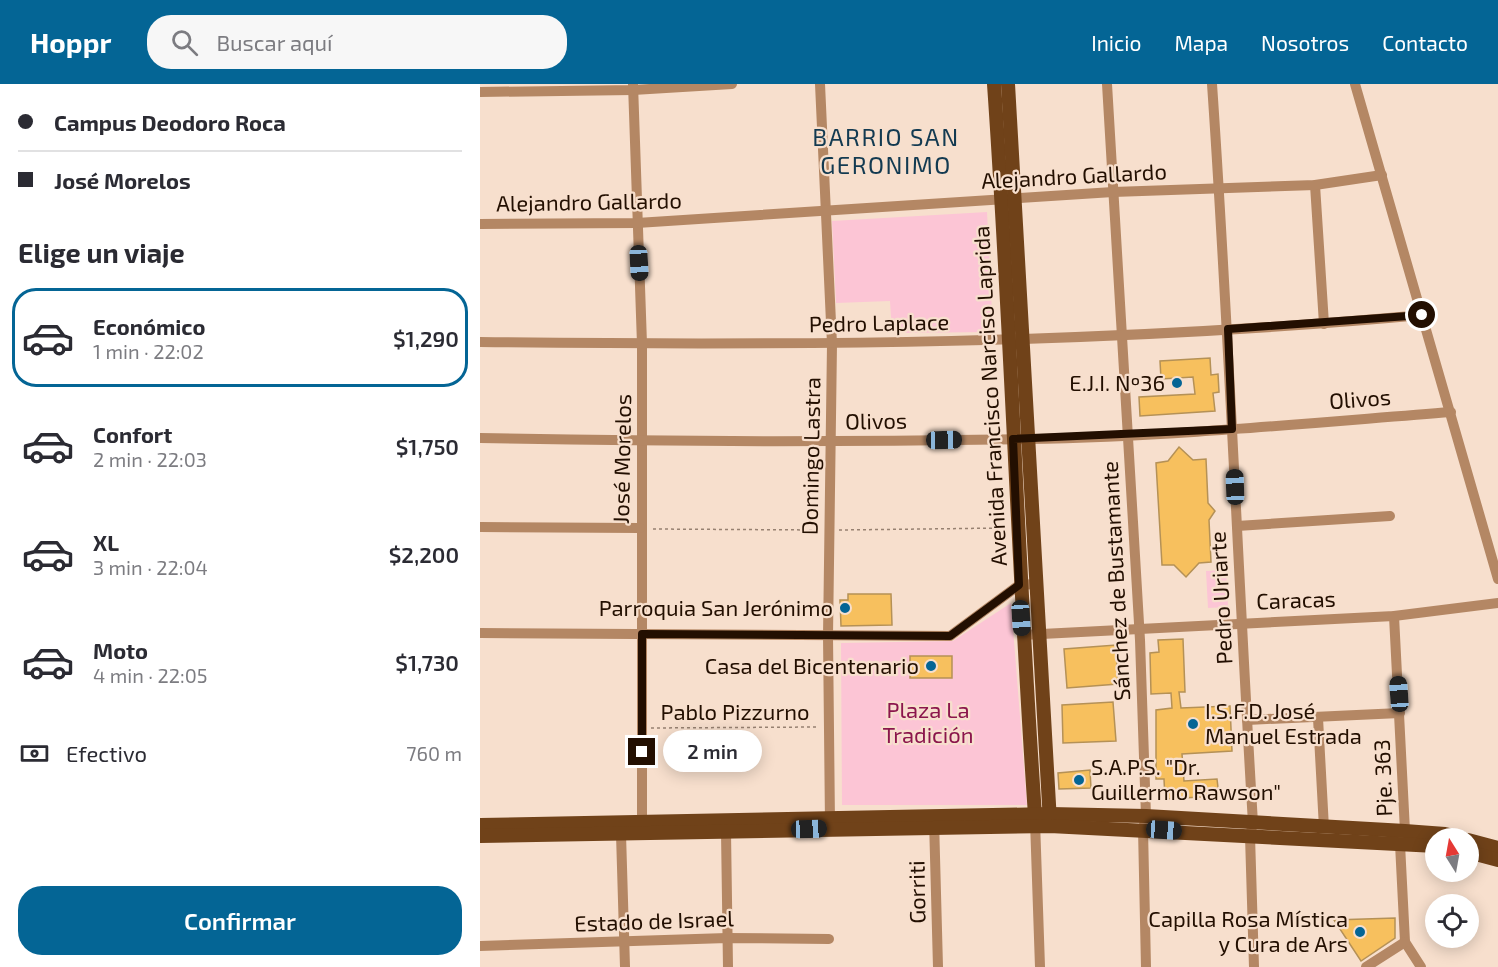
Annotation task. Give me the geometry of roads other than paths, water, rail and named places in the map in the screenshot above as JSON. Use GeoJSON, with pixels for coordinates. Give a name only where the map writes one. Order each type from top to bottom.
{"type":"FeatureCollection","features":[{"type":"Feature","properties":{"kind":"main road","name":"Avenida Francisco Narciso Laprida"},"geometry":{"type":"LineString","coordinates":[[994,84],[1008,200]]}},
{"type":"Feature","properties":{"kind":"main road","name":"Avenida Francisco Narciso Laprida"},"geometry":{"type":"LineString","coordinates":[[1008,84],[1008,200],[1015,340],[1013,439],[1019,585],[1035,820]]}},
{"type":"Feature","properties":{"kind":"main road","name":"Avenida Francisco Narciso Laprida"},"geometry":{"type":"LineString","coordinates":[[1015,340],[1028,439],[1050,820]]}},
{"type":"Feature","properties":{"kind":"main road"},"geometry":{"type":"LineString","coordinates":[[480,836],[621,834],[642,828],[1035,820],[1145,822],[1402,837],[1425,835]]}},
{"type":"Feature","properties":{"kind":"main road"},"geometry":{"type":"LineString","coordinates":[[480,825],[726,832],[830,823]]}},
{"type":"Feature","properties":{"kind":"main road"},"geometry":{"type":"LineString","coordinates":[[1252,829],[1324,828],[1402,837],[1425,843]]}},
{"type":"Feature","properties":{"kind":"main road"},"geometry":{"type":"LineString","coordinates":[[1479,843],[1498,848]]}},
{"type":"Feature","properties":{"kind":"main road"},"geometry":{"type":"LineString","coordinates":[[1479,855],[1498,860]]}},
{"type":"Feature","properties":{"kind":"street"},"geometry":{"type":"LineString","coordinates":[[480,92],[732,84]]}},
{"type":"Feature","properties":{"kind":"street","name":"Domingo Lastra"},"geometry":{"type":"LineString","coordinates":[[820,84],[832,344],[828,636],[830,823]]}},
{"type":"Feature","properties":{"kind":"street","name":"Sánchez de Bustamante"},"geometry":{"type":"LineString","coordinates":[[1107,84],[1139,627],[1145,822],[1146,967]]}},
{"type":"Feature","properties":{"kind":"street","name":"Pedro Uriarte"},"geometry":{"type":"LineString","coordinates":[[1212,84],[1228,329],[1240,622],[1252,829],[1254,967]]}},
{"type":"Feature","properties":{"kind":"street"},"geometry":{"type":"LineString","coordinates":[[1355,84],[1498,579]]}},
{"type":"Feature","properties":{"kind":"street","name":"José Morelos"},"geometry":{"type":"LineString","coordinates":[[633,87],[642,344],[643,441],[640,528],[642,828]]}},
{"type":"Feature","properties":{"kind":"street","name":"Alejandro Gallardo"},"geometry":{"type":"LineString","coordinates":[[480,224],[637,223],[1113,192],[1315,185],[1382,175]]}},
{"type":"Feature","properties":{"kind":"street"},"geometry":{"type":"LineString","coordinates":[[1315,185],[1324,324]]}},
{"type":"Feature","properties":{"kind":"street","name":"Pedro Laplace"},"geometry":{"type":"LineString","coordinates":[[480,342],[832,344],[1015,340],[1324,324],[1422,315]]}},
{"type":"Feature","properties":{"kind":"street","name":"Olivos"},"geometry":{"type":"LineString","coordinates":[[480,438],[643,441],[1028,439],[1232,429],[1451,412]]}},
{"type":"Feature","properties":{"kind":"street"},"geometry":{"type":"LineString","coordinates":[[1237,526],[1390,516]]}},
{"type":"Feature","properties":{"kind":"street"},"geometry":{"type":"LineString","coordinates":[[480,526],[640,528]]}},
{"type":"Feature","properties":{"kind":"street"},"geometry":{"type":"LineString","coordinates":[[480,633],[950,636],[1019,585],[1035,584]]}},
{"type":"Feature","properties":{"kind":"street","name":"Caracas"},"geometry":{"type":"LineString","coordinates":[[1022,635],[1139,627],[1394,616],[1498,603]]}},
{"type":"Feature","properties":{"kind":"street","name":"Pje. 363"},"geometry":{"type":"LineString","coordinates":[[1394,616],[1401,713],[1405,942]]}},
{"type":"Feature","properties":{"kind":"street"},"geometry":{"type":"LineString","coordinates":[[1246,720],[1401,713]]}},
{"type":"Feature","properties":{"kind":"street"},"geometry":{"type":"LineString","coordinates":[[1318,718],[1324,828]]}},
{"type":"Feature","properties":{"kind":"street"},"geometry":{"type":"LineString","coordinates":[[1035,820],[1040,967]]}},
{"type":"Feature","properties":{"kind":"street","name":"Gorriti"},"geometry":{"type":"LineString","coordinates":[[934,822],[938,967]]}},
{"type":"Feature","properties":{"kind":"street"},"geometry":{"type":"LineString","coordinates":[[726,832],[728,967]]}},
{"type":"Feature","properties":{"kind":"street"},"geometry":{"type":"LineString","coordinates":[[621,834],[625,967]]}},
{"type":"Feature","properties":{"kind":"street","name":"Estado de Israel"},"geometry":{"type":"LineString","coordinates":[[480,946],[727,938],[829,939]]}},
{"type":"Feature","properties":{"kind":"street"},"geometry":{"type":"LineString","coordinates":[[1366,967],[1405,942],[1422,967]]}},
{"type":"Feature","properties":{"kind":"place","name":"E.J.I. Nº36"},"geometry":{"type":"Point","coordinates":[1177,383]}},
{"type":"Feature","properties":{"kind":"place","name":"Parroquia San Jerónimo"},"geometry":{"type":"Point","coordinates":[845,608]}},
{"type":"Feature","properties":{"kind":"place","name":"Casa del Bicentenario"},"geometry":{"type":"Point","coordinates":[931,666]}},
{"type":"Feature","properties":{"kind":"place","name":"I.S.F.D. José Manuel Estrada"},"geometry":{"type":"Point","coordinates":[1193,724]}},
{"type":"Feature","properties":{"kind":"place","name":"S.A.P.S. \"Dr. Guillermo Rawson\""},"geometry":{"type":"Point","coordinates":[1079,780]}},
{"type":"Feature","properties":{"kind":"place","name":"Capilla Rosa Mística y Cura de Ars"},"geometry":{"type":"Point","coordinates":[1360,932]}},
{"type":"Feature","properties":{"kind":"district","name":"BARRIO SAN GERONIMO"},"geometry":{"type":"Point","coordinates":[886,152]}},
{"type":"Feature","properties":{"kind":"park label","name":"Plaza La Tradición"},"geometry":{"type":"Point","coordinates":[928,722]}}]}
